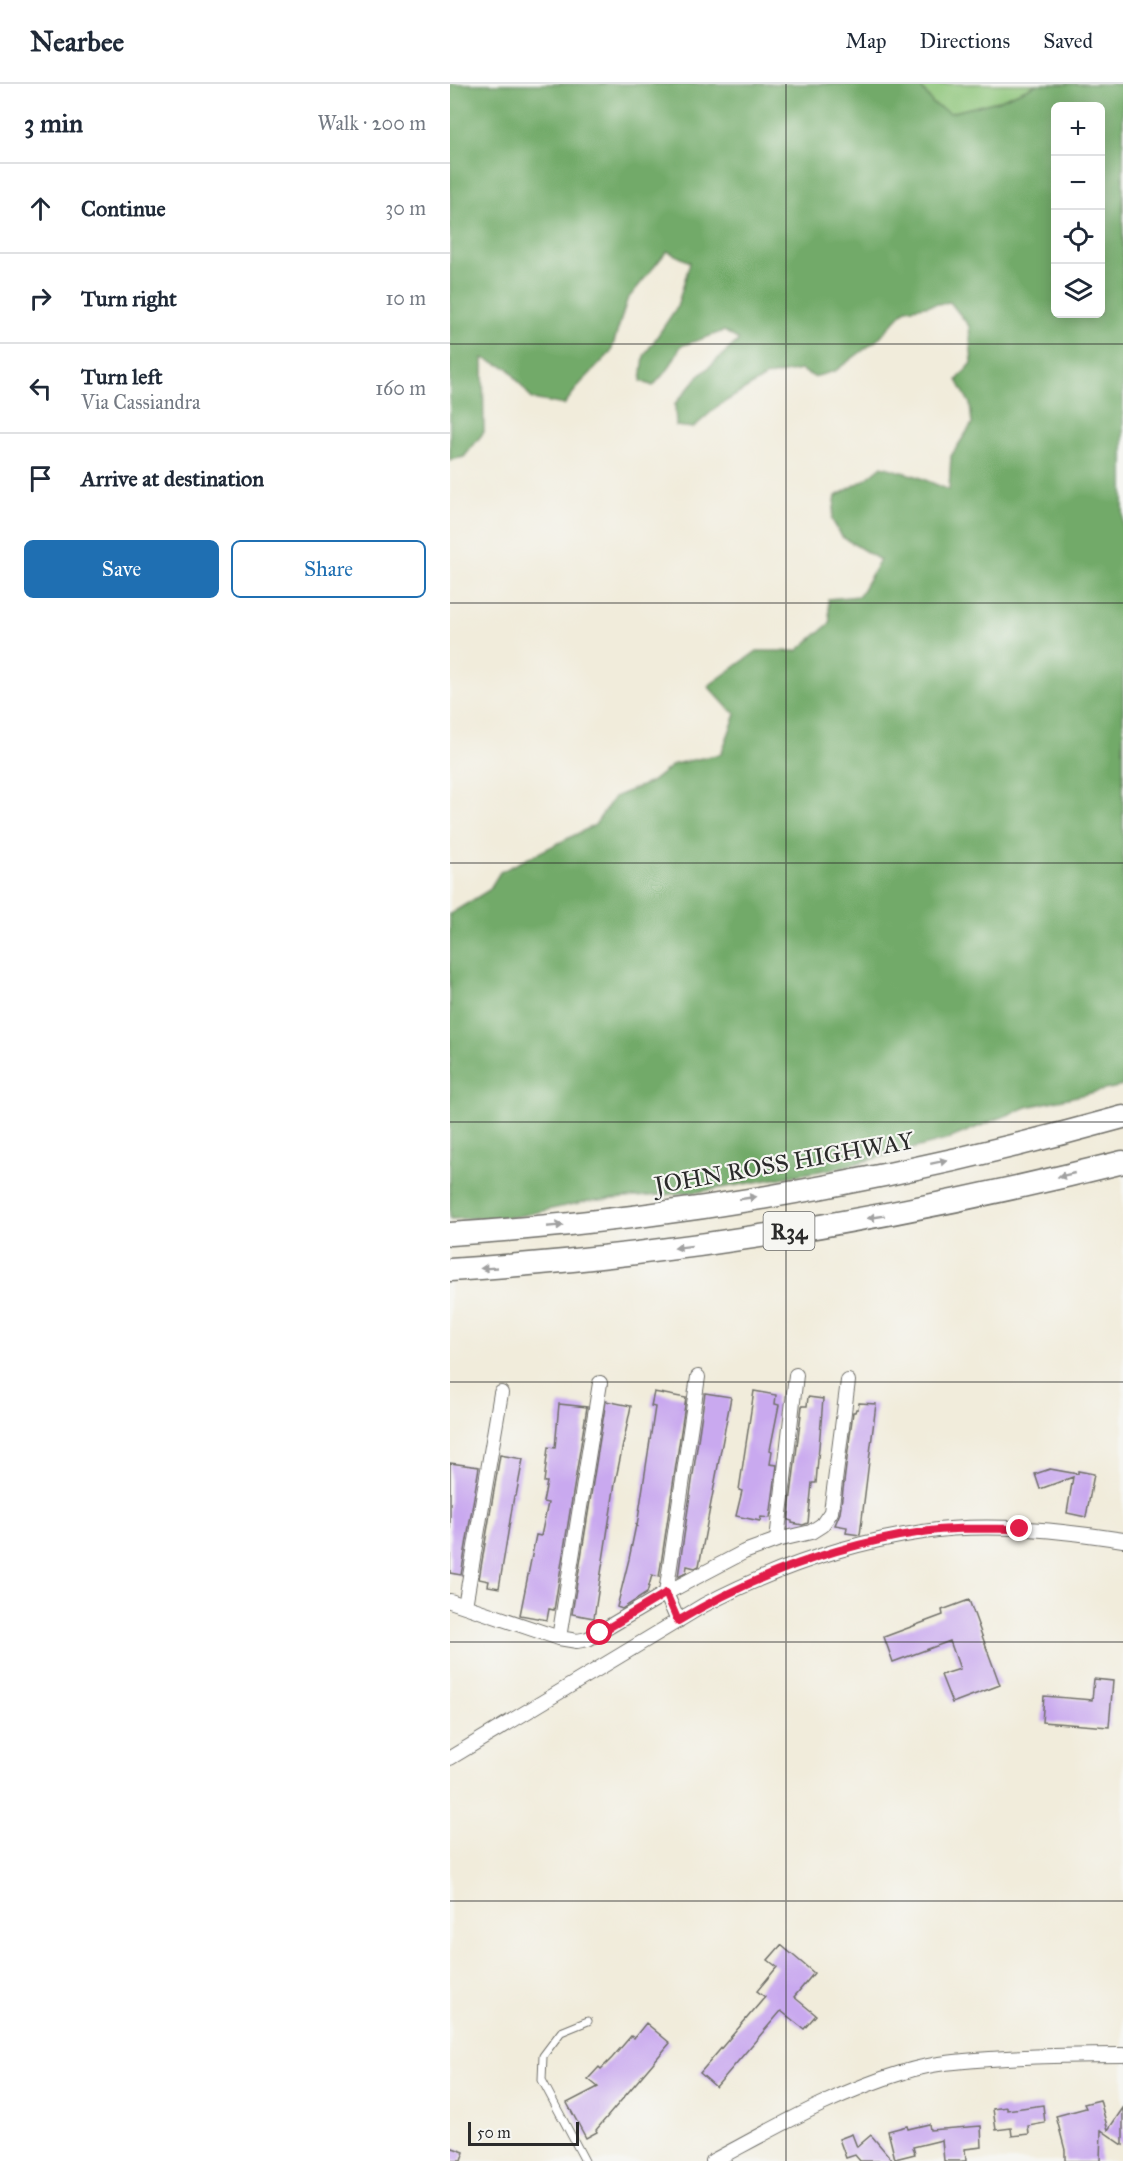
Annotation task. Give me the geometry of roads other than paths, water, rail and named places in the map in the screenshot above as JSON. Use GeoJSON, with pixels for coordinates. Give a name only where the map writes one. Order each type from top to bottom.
{"type":"FeatureCollection","features":[{"type":"Feature","properties":{"kind":"main road","name":"JOHN ROSS HIGHWAY"},"geometry":{"type":"LineString","coordinates":[[450,1234],[569,1225],[853,1181],[1035,1141],[1123,1117]]}},
{"type":"Feature","properties":{"kind":"main road","name":"R34"},"geometry":{"type":"LineString","coordinates":[[450,1270],[521,1266],[694,1246],[902,1212],[1123,1162]]}},
{"type":"Feature","properties":{"kind":"street"},"geometry":{"type":"LineString","coordinates":[[777,1540],[796,1375]]}},
{"type":"Feature","properties":{"kind":"street"},"geometry":{"type":"LineString","coordinates":[[678,1621],[666,1593],[698,1377]]}},
{"type":"Feature","properties":{"kind":"street"},"geometry":{"type":"LineString","coordinates":[[450,1601],[560,1638],[577,1641],[594,1637],[666,1593],[744,1552],[777,1540],[817,1530],[831,1512],[848,1381]]}},
{"type":"Feature","properties":{"kind":"street"},"geometry":{"type":"LineString","coordinates":[[560,1638],[600,1383]]}},
{"type":"Feature","properties":{"kind":"street"},"geometry":{"type":"LineString","coordinates":[[465,1606],[501,1393]]}},
{"type":"Feature","properties":{"kind":"street"},"geometry":{"type":"LineString","coordinates":[[450,1758],[678,1621],[744,1584],[782,1569],[866,1544],[924,1532],[962,1528],[1020,1529],[1123,1540]]}},
{"type":"Feature","properties":{"kind":"street"},"geometry":{"type":"LineString","coordinates":[[713,2161],[835,2097],[904,2072],[932,2065],[980,2060],[1047,2055],[1123,2055]]}},
{"type":"Feature","properties":{"kind":"lane"},"geometry":{"type":"LineString","coordinates":[[585,2161],[542,2080],[543,2056],[561,2032],[588,2021]]}}]}
